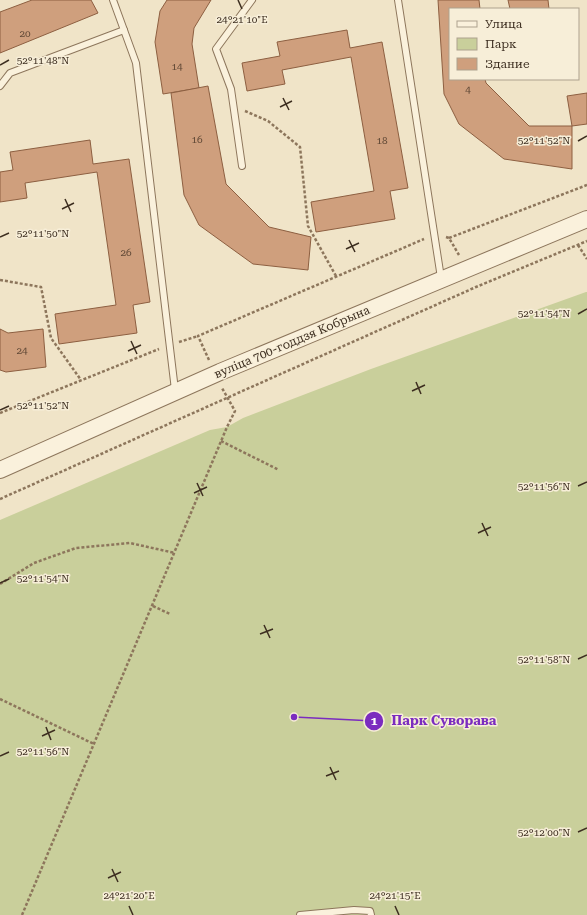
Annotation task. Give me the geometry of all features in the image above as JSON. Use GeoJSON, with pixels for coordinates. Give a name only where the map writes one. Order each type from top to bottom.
{"type":"FeatureCollection","features":[{"type":"Feature","properties":{"kind":"street","name":"вуліца 700-годдзя Кобрына"},"geometry":{"type":"LineString","coordinates":[[0,470],[216,374],[587,220]]}},
{"type":"Feature","properties":{"kind":"lane"},"geometry":{"type":"LineString","coordinates":[[114,0],[136,63],[175,392]]}},
{"type":"Feature","properties":{"kind":"lane"},"geometry":{"type":"LineString","coordinates":[[242,166],[230,89],[216,49],[252,0]]}},
{"type":"Feature","properties":{"kind":"lane"},"geometry":{"type":"LineString","coordinates":[[398,0],[441,280]]}},
{"type":"Feature","properties":{"kind":"lane"},"geometry":{"type":"LineString","coordinates":[[0,86],[10,73],[124,30]]}},
{"type":"Feature","properties":{"kind":"lane"},"geometry":{"type":"LineString","coordinates":[[300,915],[354,910],[370,911],[371,915]]}},
{"type":"Feature","properties":{"kind":"path"},"geometry":{"type":"LineString","coordinates":[[233,106],[268,121],[300,147],[308,226],[336,276]]}},
{"type":"Feature","properties":{"kind":"path"},"geometry":{"type":"LineString","coordinates":[[0,412],[198,336],[434,235],[449,238],[587,185]]}},
{"type":"Feature","properties":{"kind":"path"},"geometry":{"type":"LineString","coordinates":[[449,238],[476,287]]}},
{"type":"Feature","properties":{"kind":"path"},"geometry":{"type":"LineString","coordinates":[[0,499],[476,287],[587,241]]}},
{"type":"Feature","properties":{"kind":"path"},"geometry":{"type":"LineString","coordinates":[[578,245],[587,259]]}},
{"type":"Feature","properties":{"kind":"path"},"geometry":{"type":"LineString","coordinates":[[0,280],[41,287],[51,338],[81,380]]}},
{"type":"Feature","properties":{"kind":"path"},"geometry":{"type":"LineString","coordinates":[[22,915],[221,441],[235,411],[198,336]]}},
{"type":"Feature","properties":{"kind":"path"},"geometry":{"type":"LineString","coordinates":[[221,441],[279,470]]}},
{"type":"Feature","properties":{"kind":"path"},"geometry":{"type":"LineString","coordinates":[[0,584],[34,564],[76,548],[130,543],[174,554]]}},
{"type":"Feature","properties":{"kind":"path"},"geometry":{"type":"LineString","coordinates":[[153,606],[170,614]]}},
{"type":"Feature","properties":{"kind":"path"},"geometry":{"type":"LineString","coordinates":[[0,699],[94,744]]}},
{"type":"Feature","properties":{"kind":"green space"},"geometry":{"type":"Polygon","coordinates":[[[586,292],[587,915],[0,915],[0,520],[210,430],[227,427],[243,418],[371,369],[586,292]]]}},
{"type":"Feature","properties":{"kind":"building"},"geometry":{"type":"Polygon","coordinates":[[[32,0],[91,0],[98,13],[0,53],[0,12],[32,0]]]}},
{"type":"Feature","properties":{"kind":"building"},"geometry":{"type":"Polygon","coordinates":[[[167,0],[211,0],[194,28],[192,44],[199,88],[163,94],[155,42],[160,11],[167,0]]]}},
{"type":"Feature","properties":{"kind":"building"},"geometry":{"type":"Polygon","coordinates":[[[438,0],[479,0],[480,8],[449,8],[449,80],[485,80],[486,83],[529,126],[572,126],[572,169],[504,159],[459,124],[444,94],[438,0]]]}},
{"type":"Feature","properties":{"kind":"building"},"geometry":{"type":"Polygon","coordinates":[[[508,0],[548,0],[549,8],[510,8],[508,0]]]}},
{"type":"Feature","properties":{"kind":"building"},"geometry":{"type":"Polygon","coordinates":[[[347,30],[350,48],[382,42],[408,188],[390,191],[395,219],[316,232],[311,202],[374,191],[351,57],[282,70],[285,84],[247,91],[242,63],[280,56],[277,42],[347,30]]]}},
{"type":"Feature","properties":{"kind":"building"},"geometry":{"type":"Polygon","coordinates":[[[208,86],[226,184],[269,227],[311,237],[308,270],[253,264],[199,225],[184,195],[171,93],[208,86]]]}},
{"type":"Feature","properties":{"kind":"building"},"geometry":{"type":"Polygon","coordinates":[[[587,93],[587,124],[572,126],[567,96],[587,93]]]}},
{"type":"Feature","properties":{"kind":"building"},"geometry":{"type":"Polygon","coordinates":[[[90,140],[93,164],[129,159],[150,302],[133,305],[137,333],[59,344],[55,314],[116,305],[97,172],[25,183],[27,198],[0,202],[0,172],[13,170],[10,152],[90,140]]]}},
{"type":"Feature","properties":{"kind":"building"},"geometry":{"type":"Polygon","coordinates":[[[0,329],[8,333],[43,329],[46,367],[6,372],[0,370],[0,329]]]}},
{"type":"Feature","properties":{"kind":"place","name":"Парк Суворава"},"geometry":{"type":"Point","coordinates":[294,717]}}]}
